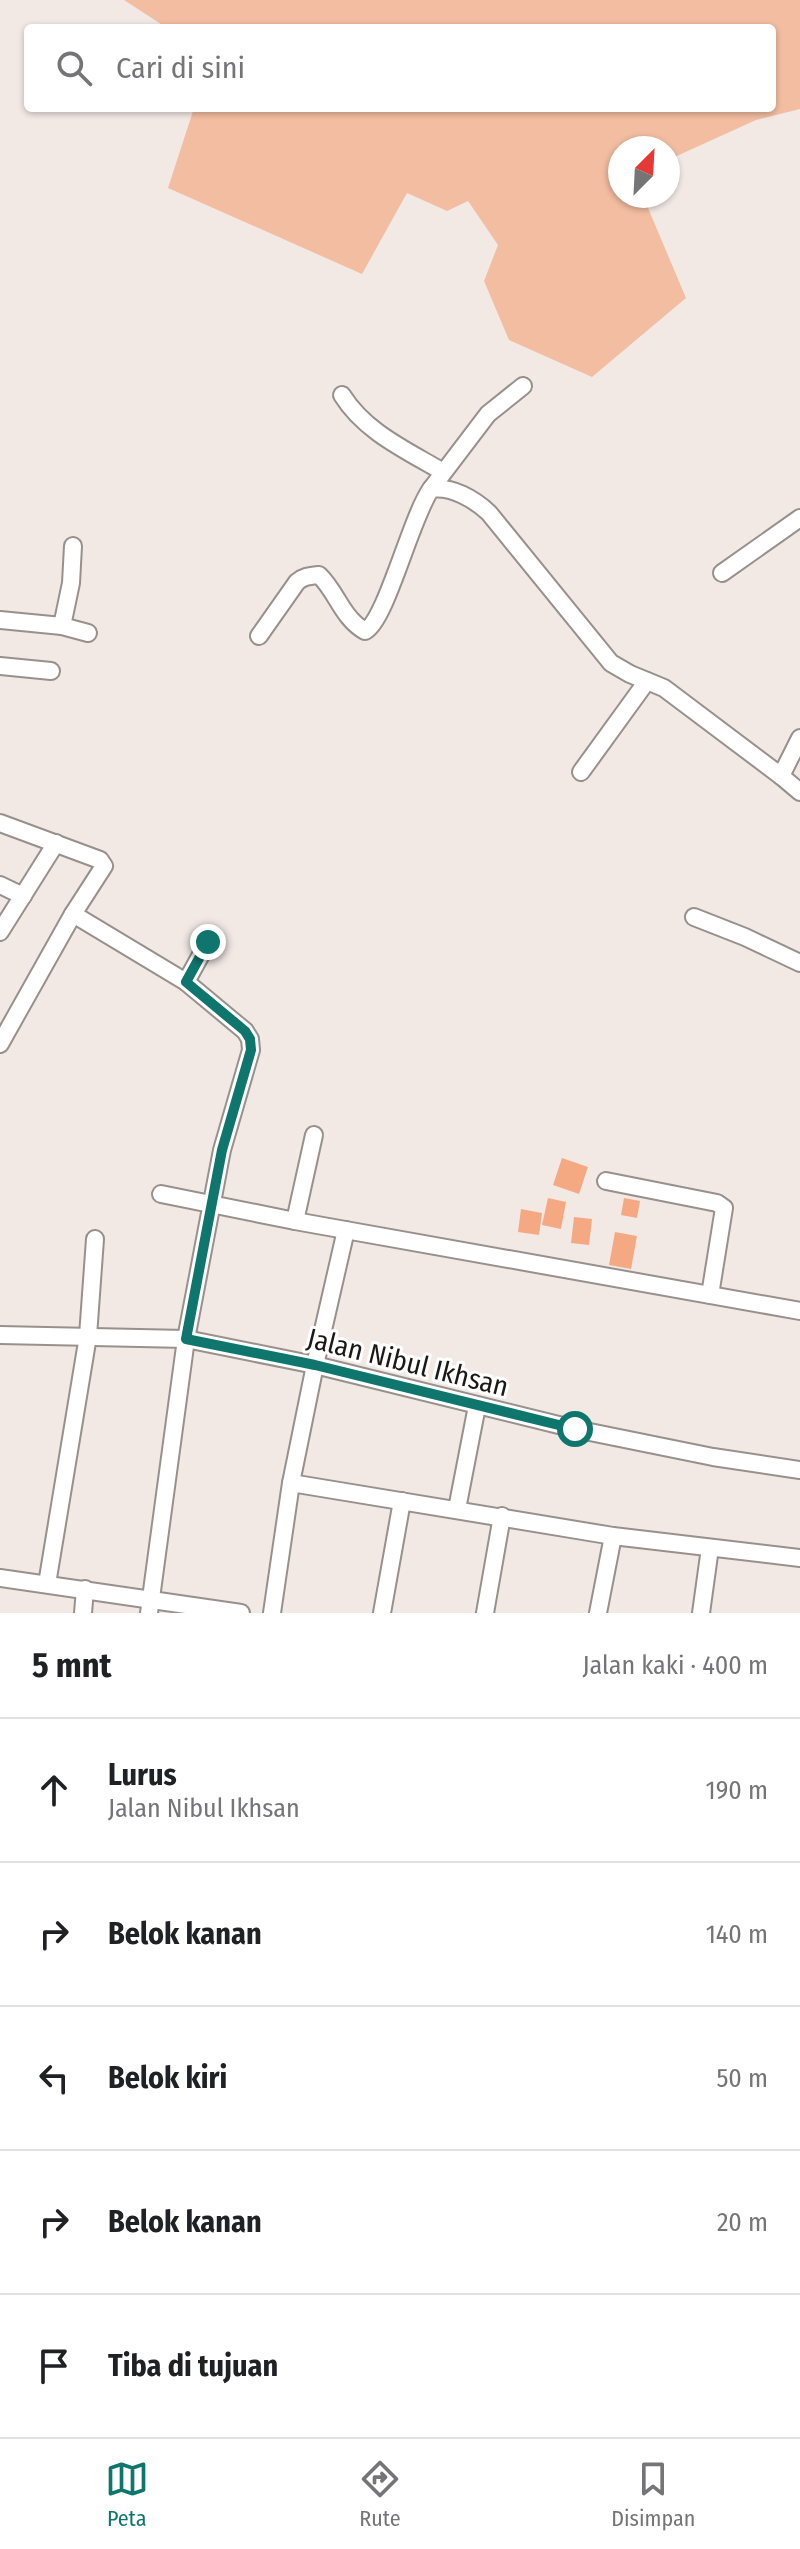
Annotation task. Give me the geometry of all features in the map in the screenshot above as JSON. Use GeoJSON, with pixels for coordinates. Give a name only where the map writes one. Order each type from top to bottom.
{"type":"FeatureCollection","features":[{"type":"Feature","properties":{"kind":"street"},"geometry":{"type":"LineString","coordinates":[[259,636],[297,582],[304,577],[319,575],[355,625],[365,631],[372,628],[408,536],[431,489],[488,414],[523,386]]}},
{"type":"Feature","properties":{"kind":"street"},"geometry":{"type":"LineString","coordinates":[[342,395],[367,426],[443,472]]}},
{"type":"Feature","properties":{"kind":"street"},"geometry":{"type":"LineString","coordinates":[[431,489],[448,489],[481,505],[611,663],[664,688],[800,792]]}},
{"type":"Feature","properties":{"kind":"street"},"geometry":{"type":"LineString","coordinates":[[722,573],[800,518]]}},
{"type":"Feature","properties":{"kind":"street"},"geometry":{"type":"LineString","coordinates":[[62,626],[71,583],[73,546]]}},
{"type":"Feature","properties":{"kind":"street"},"geometry":{"type":"LineString","coordinates":[[0,620],[62,626],[88,633]]}},
{"type":"Feature","properties":{"kind":"street"},"geometry":{"type":"LineString","coordinates":[[0,666],[51,671]]}},
{"type":"Feature","properties":{"kind":"street"},"geometry":{"type":"LineString","coordinates":[[581,772],[647,681]]}},
{"type":"Feature","properties":{"kind":"street"},"geometry":{"type":"LineString","coordinates":[[781,776],[800,738]]}},
{"type":"Feature","properties":{"kind":"street"},"geometry":{"type":"LineString","coordinates":[[0,823],[100,860],[104,866],[73,914],[0,1044]]}},
{"type":"Feature","properties":{"kind":"street"},"geometry":{"type":"LineString","coordinates":[[0,932],[56,843]]}},
{"type":"Feature","properties":{"kind":"street"},"geometry":{"type":"LineString","coordinates":[[0,885],[23,896]]}},
{"type":"Feature","properties":{"kind":"street"},"geometry":{"type":"LineString","coordinates":[[73,914],[186,982],[245,1031],[250,1039],[251,1050],[222,1150],[186,1339],[150,1606]]}},
{"type":"Feature","properties":{"kind":"street"},"geometry":{"type":"LineString","coordinates":[[694,917],[800,963]]}},
{"type":"Feature","properties":{"kind":"street"},"geometry":{"type":"LineString","coordinates":[[186,982],[208,942]]}},
{"type":"Feature","properties":{"kind":"street"},"geometry":{"type":"LineString","coordinates":[[295,1221],[314,1135]]}},
{"type":"Feature","properties":{"kind":"street"},"geometry":{"type":"LineString","coordinates":[[606,1181],[722,1206],[724,1212],[710,1295]]}},
{"type":"Feature","properties":{"kind":"street"},"geometry":{"type":"LineString","coordinates":[[161,1194],[295,1221],[800,1311]]}},
{"type":"Feature","properties":{"kind":"street"},"geometry":{"type":"LineString","coordinates":[[272,1613],[291,1483],[346,1230]]}},
{"type":"Feature","properties":{"kind":"street"},"geometry":{"type":"LineString","coordinates":[[47,1584],[88,1336],[95,1239]]}},
{"type":"Feature","properties":{"kind":"street","name":"Jalan Nibul Ikhsan"},"geometry":{"type":"LineString","coordinates":[[0,1335],[186,1339],[315,1365],[477,1406],[694,1453],[800,1470]]}},
{"type":"Feature","properties":{"kind":"street"},"geometry":{"type":"LineString","coordinates":[[457,1509],[477,1406]]}},
{"type":"Feature","properties":{"kind":"street"},"geometry":{"type":"LineString","coordinates":[[291,1483],[613,1536],[800,1558]]}},
{"type":"Feature","properties":{"kind":"street"},"geometry":{"type":"LineString","coordinates":[[382,1613],[402,1501]]}},
{"type":"Feature","properties":{"kind":"street"},"geometry":{"type":"LineString","coordinates":[[485,1613],[502,1516]]}},
{"type":"Feature","properties":{"kind":"street"},"geometry":{"type":"LineString","coordinates":[[598,1613],[613,1536]]}},
{"type":"Feature","properties":{"kind":"street"},"geometry":{"type":"LineString","coordinates":[[701,1613],[710,1548]]}},
{"type":"Feature","properties":{"kind":"street"},"geometry":{"type":"LineString","coordinates":[[0,1578],[85,1589],[150,1606],[241,1613]]}},
{"type":"Feature","properties":{"kind":"street"},"geometry":{"type":"LineString","coordinates":[[83,1613],[85,1589]]}},
{"type":"Feature","properties":{"kind":"shaded area"},"geometry":{"type":"Polygon","coordinates":[[[124,0],[800,0],[800,109],[756,120],[680,155],[680,136],[608,136],[608,208],[648,208],[686,298],[592,377],[509,340],[484,281],[498,245],[468,201],[447,211],[407,193],[362,274],[168,188],[193,112],[776,112],[776,24],[161,24],[124,0]]]}},
{"type":"Feature","properties":{"kind":"building"},"geometry":{"type":"Polygon","coordinates":[[[562,1158],[588,1167],[579,1194],[553,1185],[562,1158]]]}},
{"type":"Feature","properties":{"kind":"building"},"geometry":{"type":"Polygon","coordinates":[[[548,1198],[566,1202],[561,1229],[542,1225],[548,1198]]]}},
{"type":"Feature","properties":{"kind":"building"},"geometry":{"type":"Polygon","coordinates":[[[624,1198],[640,1201],[637,1218],[621,1215],[624,1198]]]}},
{"type":"Feature","properties":{"kind":"building"},"geometry":{"type":"Polygon","coordinates":[[[521,1209],[542,1213],[539,1235],[518,1232],[521,1209]]]}},
{"type":"Feature","properties":{"kind":"building"},"geometry":{"type":"Polygon","coordinates":[[[574,1217],[592,1219],[589,1245],[571,1243],[574,1217]]]}},
{"type":"Feature","properties":{"kind":"building"},"geometry":{"type":"Polygon","coordinates":[[[615,1232],[637,1236],[631,1269],[609,1265],[615,1232]]]}},
{"type":"Feature","properties":{"kind":"route"},"geometry":{"type":"LineString","coordinates":[[208,942],[186,982],[245,1031],[251,1050],[222,1150],[186,1339],[315,1365],[575,1429]]}}]}
